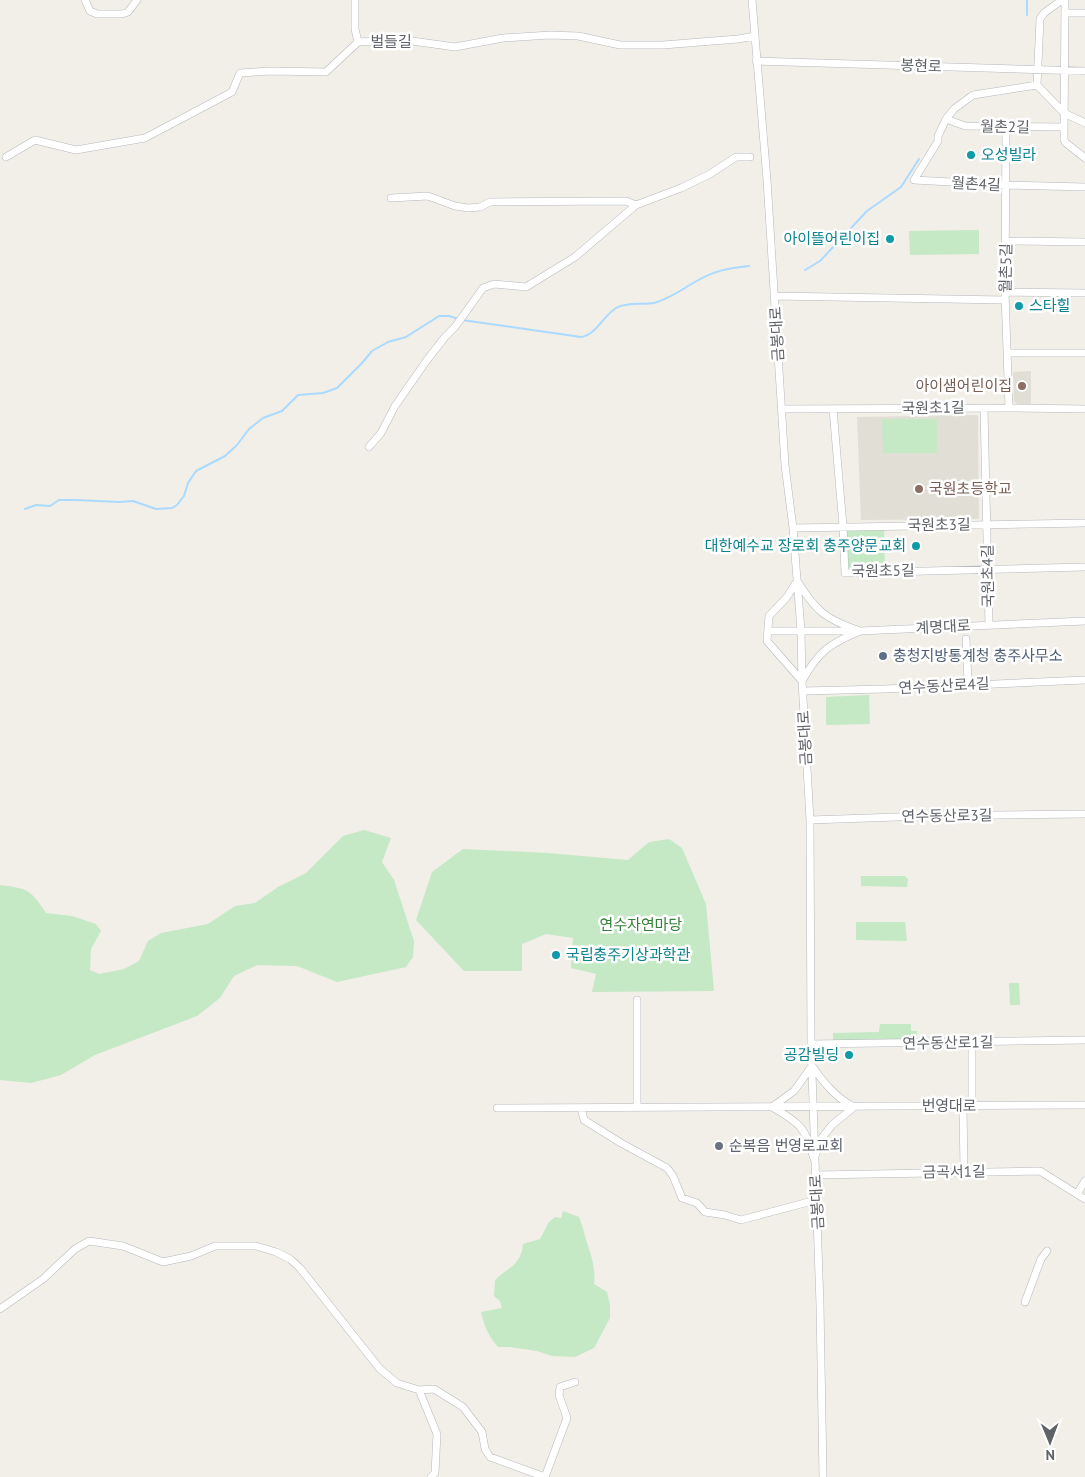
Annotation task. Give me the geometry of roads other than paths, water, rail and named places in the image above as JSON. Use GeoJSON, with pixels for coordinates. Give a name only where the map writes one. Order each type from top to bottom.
{"type":"FeatureCollection","features":[{"type":"Feature","properties":{"kind":"street"},"geometry":{"type":"LineString","coordinates":[[84,0],[90,11],[97,14],[122,14],[128,12],[137,0]]}},
{"type":"Feature","properties":{"kind":"street"},"geometry":{"type":"LineString","coordinates":[[355,0],[355,29],[358,42]]}},
{"type":"Feature","properties":{"kind":"street","name":"금봉대로"},"geometry":{"type":"LineString","coordinates":[[752,0],[775,296],[785,464],[794,528],[801,631],[810,820],[811,1044],[820,1305],[823,1477]]}},
{"type":"Feature","properties":{"kind":"street"},"geometry":{"type":"LineString","coordinates":[[1085,123],[1064,113],[1037,85],[1040,19],[1044,13],[1063,0],[1065,13],[1063,70],[1064,113],[1064,127],[1066,143],[1085,158]]}},
{"type":"Feature","properties":{"kind":"street"},"geometry":{"type":"LineString","coordinates":[[1065,13],[1085,13]]}},
{"type":"Feature","properties":{"kind":"street","name":"벌들길"},"geometry":{"type":"LineString","coordinates":[[6,158],[35,140],[76,150],[145,138],[232,92],[240,74],[271,71],[326,72],[358,42],[405,40],[455,47],[503,38],[550,35],[578,36],[620,46],[663,45],[755,36]]}},
{"type":"Feature","properties":{"kind":"street","name":"봉현로"},"geometry":{"type":"LineString","coordinates":[[756,61],[1085,71]]}},
{"type":"Feature","properties":{"kind":"street"},"geometry":{"type":"LineString","coordinates":[[946,119],[954,109],[974,95],[1037,85]]}},
{"type":"Feature","properties":{"kind":"street","name":"월촌2길"},"geometry":{"type":"LineString","coordinates":[[946,119],[965,126],[1006,128],[1064,127]]}},
{"type":"Feature","properties":{"kind":"street","name":"월촌4길"},"geometry":{"type":"LineString","coordinates":[[946,119],[938,136],[938,141],[914,180],[1006,186],[1085,187]]}},
{"type":"Feature","properties":{"kind":"street","name":"월촌5길"},"geometry":{"type":"LineString","coordinates":[[1006,128],[1007,241],[1005,292],[1009,408]]}},
{"type":"Feature","properties":{"kind":"street"},"geometry":{"type":"LineString","coordinates":[[369,446],[381,433],[395,406],[427,360],[458,323],[483,288],[494,284],[526,288],[575,257],[636,205],[681,188],[710,174],[736,157],[750,157]]}},
{"type":"Feature","properties":{"kind":"street"},"geometry":{"type":"LineString","coordinates":[[391,198],[428,196],[455,206],[468,208],[480,207],[490,202],[626,201],[636,205]]}},
{"type":"Feature","properties":{"kind":"street"},"geometry":{"type":"LineString","coordinates":[[1007,241],[1085,242]]}},
{"type":"Feature","properties":{"kind":"street"},"geometry":{"type":"LineString","coordinates":[[1005,292],[1085,293]]}},
{"type":"Feature","properties":{"kind":"street"},"geometry":{"type":"LineString","coordinates":[[775,296],[1006,300]]}},
{"type":"Feature","properties":{"kind":"street"},"geometry":{"type":"LineString","coordinates":[[1008,353],[1085,353]]}},
{"type":"Feature","properties":{"kind":"street","name":"국원초4길"},"geometry":{"type":"LineString","coordinates":[[984,408],[989,625]]}},
{"type":"Feature","properties":{"kind":"street","name":"국원초1길"},"geometry":{"type":"LineString","coordinates":[[781,409],[1085,409]]}},
{"type":"Feature","properties":{"kind":"street","name":"국원초5길"},"geometry":{"type":"LineString","coordinates":[[833,409],[845,573],[1085,567]]}},
{"type":"Feature","properties":{"kind":"street","name":"국원초3길"},"geometry":{"type":"LineString","coordinates":[[794,528],[1085,523]]}},
{"type":"Feature","properties":{"kind":"street"},"geometry":{"type":"LineString","coordinates":[[798,581],[812,605],[818,611],[843,625],[860,631],[830,644],[815,660],[802,681],[768,641],[769,616],[787,597],[798,581]]}},
{"type":"Feature","properties":{"kind":"street","name":"계명대로"},"geometry":{"type":"LineString","coordinates":[[768,631],[860,631],[1085,621]]}},
{"type":"Feature","properties":{"kind":"street"},"geometry":{"type":"LineString","coordinates":[[966,639],[968,682]]}},
{"type":"Feature","properties":{"kind":"street","name":"연수동산로4길"},"geometry":{"type":"LineString","coordinates":[[803,691],[1085,680]]}},
{"type":"Feature","properties":{"kind":"street","name":"연수동산로3길"},"geometry":{"type":"LineString","coordinates":[[810,820],[1085,814]]}},
{"type":"Feature","properties":{"kind":"street"},"geometry":{"type":"LineString","coordinates":[[637,1000],[637,1107]]}},
{"type":"Feature","properties":{"kind":"street","name":"연수동산로1길"},"geometry":{"type":"LineString","coordinates":[[811,1044],[1085,1040]]}},
{"type":"Feature","properties":{"kind":"street"},"geometry":{"type":"LineString","coordinates":[[972,1042],[972,1106]]}},
{"type":"Feature","properties":{"kind":"street"},"geometry":{"type":"LineString","coordinates":[[812,1066],[831,1091],[841,1100],[854,1107],[826,1132],[821,1139],[814,1159],[808,1138],[800,1125],[794,1119],[772,1107],[794,1091],[812,1066]]}},
{"type":"Feature","properties":{"kind":"street"},"geometry":{"type":"LineString","coordinates":[[964,1106],[964,1172]]}},
{"type":"Feature","properties":{"kind":"street","name":"번영대로"},"geometry":{"type":"LineString","coordinates":[[497,1108],[1085,1106]]}},
{"type":"Feature","properties":{"kind":"street"},"geometry":{"type":"LineString","coordinates":[[580,1108],[584,1120],[667,1168],[673,1176],[682,1198],[697,1203],[706,1212],[741,1220],[816,1200]]}},
{"type":"Feature","properties":{"kind":"street","name":"금곡서1길"},"geometry":{"type":"LineString","coordinates":[[815,1175],[1040,1171],[1085,1199]]}},
{"type":"Feature","properties":{"kind":"street"},"geometry":{"type":"LineString","coordinates":[[1077,1194],[1085,1181]]}},
{"type":"Feature","properties":{"kind":"street"},"geometry":{"type":"LineString","coordinates":[[0,1309],[43,1279],[75,1249],[89,1240],[123,1246],[163,1262],[191,1256],[215,1246],[256,1246],[276,1252],[290,1259],[300,1268],[380,1369],[397,1383],[419,1390],[434,1389],[463,1407],[482,1432],[485,1449],[490,1457],[545,1477],[567,1418],[559,1395],[560,1387],[575,1382]]}},
{"type":"Feature","properties":{"kind":"street"},"geometry":{"type":"LineString","coordinates":[[1025,1302],[1041,1259],[1047,1251]]}},
{"type":"Feature","properties":{"kind":"street"},"geometry":{"type":"LineString","coordinates":[[419,1390],[437,1434],[435,1472],[431,1477]]}},
{"type":"Feature","properties":{"kind":"waterway"},"geometry":{"type":"LineString","coordinates":[[1027,0],[1027,15]]}},
{"type":"Feature","properties":{"kind":"waterway"},"geometry":{"type":"LineString","coordinates":[[805,270],[820,261],[867,211],[901,187],[919,159]]}},
{"type":"Feature","properties":{"kind":"waterway"},"geometry":{"type":"LineString","coordinates":[[462,320],[581,337],[591,333],[611,311],[620,306],[654,303],[670,297],[714,273],[749,266]]}},
{"type":"Feature","properties":{"kind":"waterway"},"geometry":{"type":"LineString","coordinates":[[25,509],[36,505],[50,506],[59,500],[133,501],[156,509],[172,508],[184,496],[188,483],[196,471],[225,456],[237,445],[249,429],[263,418],[282,411],[298,395],[323,393],[337,388],[372,351],[388,342],[406,337],[439,316],[449,316],[458,319]]}},
{"type":"Feature","properties":{"kind":"place","name":"오성빌라"},"geometry":{"type":"Point","coordinates":[971,155]}},
{"type":"Feature","properties":{"kind":"place","name":"아이뜰어린이집"},"geometry":{"type":"Point","coordinates":[890,239]}},
{"type":"Feature","properties":{"kind":"place","name":"스타힐"},"geometry":{"type":"Point","coordinates":[1019,306]}},
{"type":"Feature","properties":{"kind":"place","name":"아이샘어린이집"},"geometry":{"type":"Point","coordinates":[1022,386]}},
{"type":"Feature","properties":{"kind":"place","name":"국원초등학교"},"geometry":{"type":"Point","coordinates":[919,489]}},
{"type":"Feature","properties":{"kind":"place","name":"대한예수교 장로회 충주양문교회"},"geometry":{"type":"Point","coordinates":[916,546]}},
{"type":"Feature","properties":{"kind":"place","name":"충청지방통계청 충주사무소"},"geometry":{"type":"Point","coordinates":[883,656]}},
{"type":"Feature","properties":{"kind":"place","name":"국립충주기상과학관"},"geometry":{"type":"Point","coordinates":[556,955]}},
{"type":"Feature","properties":{"kind":"place","name":"공감빌딩"},"geometry":{"type":"Point","coordinates":[849,1055]}},
{"type":"Feature","properties":{"kind":"place","name":"순복음 번영로교회"},"geometry":{"type":"Point","coordinates":[719,1146]}},
{"type":"Feature","properties":{"kind":"park label","name":"연수자연마당"},"geometry":{"type":"Point","coordinates":[641,925]}}]}
